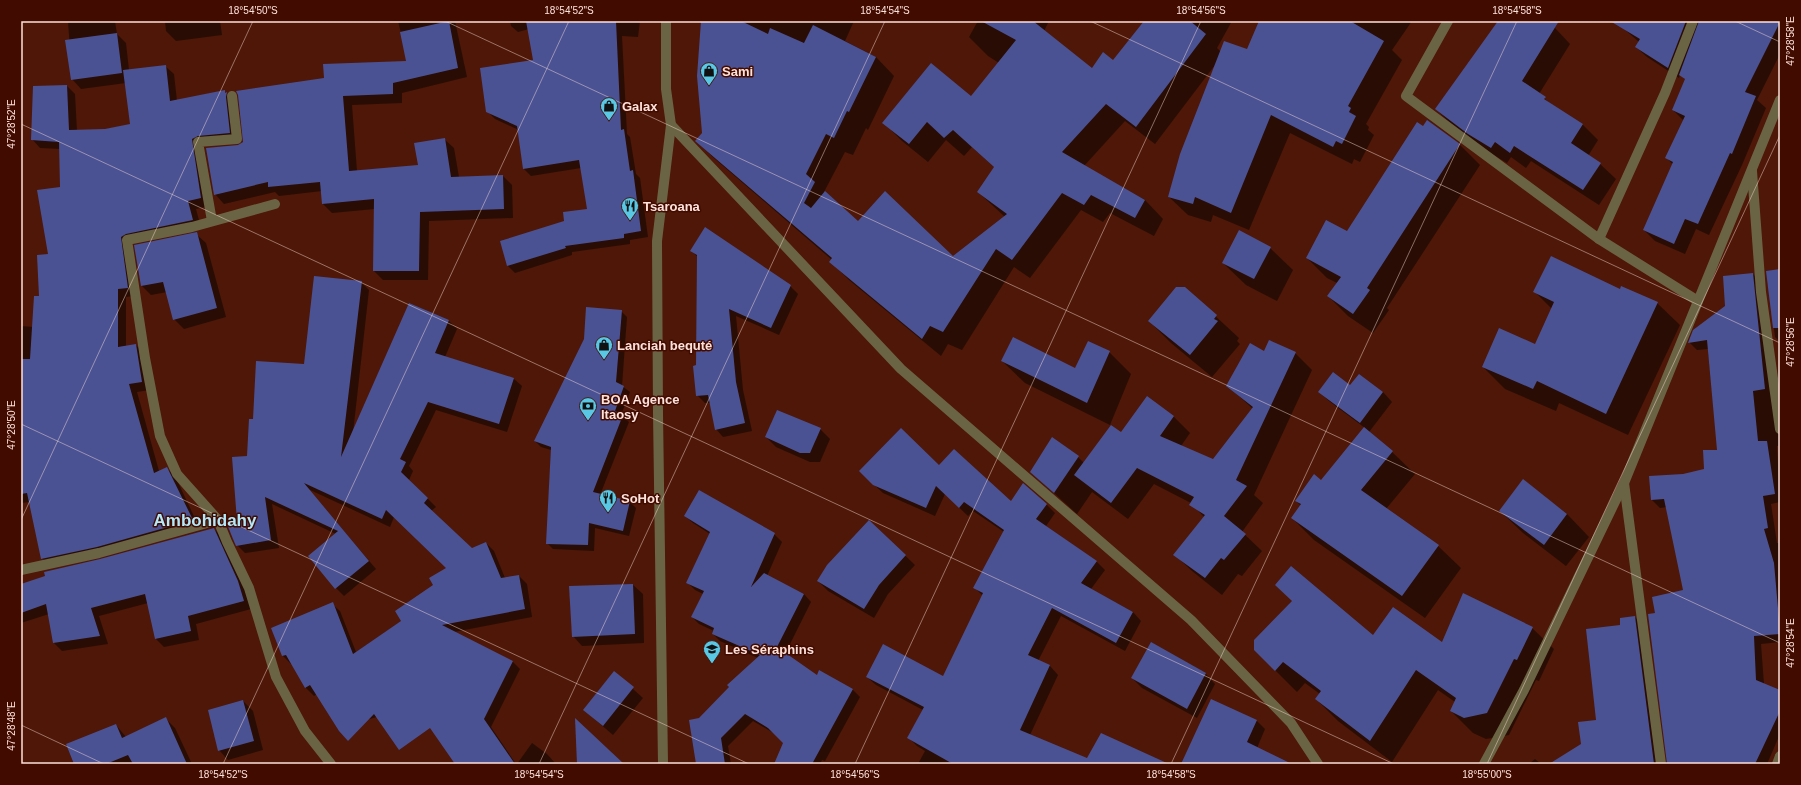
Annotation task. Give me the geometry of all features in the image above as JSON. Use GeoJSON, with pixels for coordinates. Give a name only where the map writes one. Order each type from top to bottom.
{"type":"FeatureCollection","features":[{"type":"Feature","properties":{"kind":"street"},"geometry":{"type":"LineString","coordinates":[[663,764],[658,413],[658,242],[671,125],[666,89],[666,21]]}},
{"type":"Feature","properties":{"kind":"street"},"geometry":{"type":"LineString","coordinates":[[1448,21],[1406,96],[1599,239],[1698,301]]}},
{"type":"Feature","properties":{"kind":"street"},"geometry":{"type":"LineString","coordinates":[[1599,239],[1665,93],[1693,21]]}},
{"type":"Feature","properties":{"kind":"street"},"geometry":{"type":"LineString","coordinates":[[212,221],[198,142],[237,139],[232,96]]}},
{"type":"Feature","properties":{"kind":"street"},"geometry":{"type":"LineString","coordinates":[[1484,764],[1524,690],[1624,483],[1751,168],[1780,100]]}},
{"type":"Feature","properties":{"kind":"street"},"geometry":{"type":"LineString","coordinates":[[671,125],[901,369],[1190,620],[1291,723],[1318,764]]}},
{"type":"Feature","properties":{"kind":"street"},"geometry":{"type":"LineString","coordinates":[[1751,168],[1761,292],[1780,429]]}},
{"type":"Feature","properties":{"kind":"street"},"geometry":{"type":"LineString","coordinates":[[275,204],[192,227],[127,240],[145,358],[160,436],[177,474],[218,520],[249,588],[276,677],[305,731],[330,764]]}},
{"type":"Feature","properties":{"kind":"street"},"geometry":{"type":"LineString","coordinates":[[1624,483],[1661,764]]}},
{"type":"Feature","properties":{"kind":"street"},"geometry":{"type":"LineString","coordinates":[[21,570],[99,553],[218,520]]}},
{"type":"Feature","properties":{"kind":"street"},"geometry":{"type":"LineString","coordinates":[[1777,764],[1780,756]]}},
{"type":"Feature","properties":{"kind":"building"},"geometry":{"type":"Polygon","coordinates":[[[449,21],[458,68],[393,83],[393,94],[343,96],[349,171],[418,165],[414,143],[445,138],[451,177],[503,175],[504,209],[420,212],[419,271],[373,271],[374,199],[322,204],[320,182],[268,187],[268,182],[214,195],[206,148],[238,145],[243,142],[238,95],[236,91],[324,78],[323,64],[406,61],[400,32],[449,21]]]}},
{"type":"Feature","properties":{"kind":"building"},"geometry":{"type":"Polygon","coordinates":[[[526,21],[616,21],[621,130],[624,129],[630,171],[633,170],[641,231],[624,234],[624,238],[565,246],[566,248],[507,266],[500,241],[564,221],[563,212],[587,209],[579,160],[523,169],[517,126],[486,112],[480,68],[533,60],[526,21]]]}},
{"type":"Feature","properties":{"kind":"building"},"geometry":{"type":"Polygon","coordinates":[[[701,21],[741,21],[768,34],[770,28],[804,43],[813,25],[876,57],[849,112],[847,111],[834,138],[826,134],[806,174],[815,182],[804,203],[811,208],[825,191],[858,221],[885,191],[953,256],[1007,214],[977,192],[994,167],[953,130],[944,138],[927,122],[909,144],[882,123],[931,63],[971,96],[1016,40],[981,21],[1033,21],[1092,68],[1103,52],[1113,60],[1144,21],[1190,21],[1206,34],[1136,127],[1106,104],[1062,152],[1145,200],[1135,218],[1091,195],[1084,205],[1062,193],[1012,260],[996,249],[943,332],[930,326],[922,339],[829,262],[832,258],[695,141],[702,133],[697,76],[701,21]]]}},
{"type":"Feature","properties":{"kind":"building"},"geometry":{"type":"Polygon","coordinates":[[[1259,21],[1350,21],[1384,41],[1348,106],[1351,108],[1349,112],[1356,116],[1342,144],[1336,141],[1333,147],[1271,115],[1231,213],[1195,197],[1193,204],[1168,197],[1180,154],[1224,41],[1247,49],[1259,21]]]}},
{"type":"Feature","properties":{"kind":"building"},"geometry":{"type":"Polygon","coordinates":[[[1498,21],[1559,21],[1522,81],[1546,97],[1544,99],[1583,124],[1571,143],[1601,163],[1583,190],[1514,146],[1510,153],[1495,142],[1491,148],[1468,134],[1435,109],[1498,21]]]}},
{"type":"Feature","properties":{"kind":"building"},"geometry":{"type":"Polygon","coordinates":[[[1610,21],[1686,21],[1668,68],[1635,47],[1640,39],[1610,21]]]}},
{"type":"Feature","properties":{"kind":"building"},"geometry":{"type":"Polygon","coordinates":[[[1699,21],[1780,22],[1745,92],[1756,96],[1732,154],[1730,153],[1698,224],[1685,219],[1674,244],[1643,230],[1673,162],[1665,158],[1685,116],[1672,110],[1685,79],[1679,75],[1699,21]]]}},
{"type":"Feature","properties":{"kind":"building"},"geometry":{"type":"Polygon","coordinates":[[[117,33],[122,73],[71,80],[65,40],[117,33]]]}},
{"type":"Feature","properties":{"kind":"building"},"geometry":{"type":"Polygon","coordinates":[[[166,65],[170,101],[225,90],[225,93],[227,92],[226,97],[230,133],[198,136],[192,139],[201,198],[188,201],[193,220],[126,234],[121,237],[128,288],[118,289],[118,347],[136,344],[142,382],[129,384],[154,473],[167,467],[193,520],[97,547],[41,559],[27,493],[21,494],[21,359],[30,359],[34,296],[39,296],[37,255],[48,254],[37,190],[60,187],[59,142],[31,140],[33,86],[67,85],[69,130],[105,129],[130,124],[123,70],[166,65]]]}},
{"type":"Feature","properties":{"kind":"building"},"geometry":{"type":"Polygon","coordinates":[[[1427,120],[1460,144],[1367,288],[1370,290],[1353,314],[1327,296],[1341,277],[1306,258],[1326,220],[1347,231],[1417,122],[1423,126],[1427,120]]]}},
{"type":"Feature","properties":{"kind":"building"},"geometry":{"type":"Polygon","coordinates":[[[705,227],[791,285],[771,328],[729,309],[736,382],[745,423],[715,430],[708,395],[696,396],[693,366],[696,365],[697,255],[690,251],[705,227]]]}},
{"type":"Feature","properties":{"kind":"building"},"geometry":{"type":"Polygon","coordinates":[[[1239,230],[1271,247],[1254,279],[1222,263],[1239,230]]]}},
{"type":"Feature","properties":{"kind":"building"},"geometry":{"type":"Polygon","coordinates":[[[197,232],[217,308],[173,320],[163,282],[141,286],[134,245],[197,232]]]}},
{"type":"Feature","properties":{"kind":"building"},"geometry":{"type":"Polygon","coordinates":[[[1551,256],[1620,289],[1621,286],[1658,302],[1606,414],[1537,381],[1533,389],[1482,367],[1499,328],[1535,344],[1554,302],[1533,292],[1551,256]]]}},
{"type":"Feature","properties":{"kind":"building"},"geometry":{"type":"Polygon","coordinates":[[[1780,269],[1780,328],[1773,328],[1766,271],[1780,269]]]}},
{"type":"Feature","properties":{"kind":"building"},"geometry":{"type":"Polygon","coordinates":[[[1753,273],[1765,389],[1753,391],[1758,441],[1767,441],[1775,494],[1763,496],[1768,528],[1764,529],[1774,563],[1780,631],[1780,634],[1754,636],[1756,680],[1780,690],[1780,711],[1755,764],[1667,764],[1648,614],[1655,613],[1652,597],[1683,590],[1664,499],[1651,500],[1649,476],[1683,474],[1704,469],[1703,450],[1717,450],[1707,340],[1688,343],[1693,330],[1725,306],[1723,276],[1753,273]]]}},
{"type":"Feature","properties":{"kind":"building"},"geometry":{"type":"Polygon","coordinates":[[[314,276],[362,281],[341,457],[409,303],[449,320],[435,353],[514,378],[499,424],[428,402],[400,459],[406,462],[401,472],[428,498],[424,503],[472,548],[486,542],[501,578],[519,575],[525,609],[442,625],[513,661],[484,719],[515,764],[455,764],[430,728],[399,750],[374,714],[348,741],[339,731],[310,685],[305,688],[286,655],[282,656],[271,628],[333,602],[353,654],[401,621],[395,611],[433,585],[429,578],[446,568],[386,510],[382,519],[304,483],[369,561],[335,589],[308,556],[338,531],[265,497],[271,540],[236,546],[233,539],[227,524],[237,521],[232,457],[247,456],[249,419],[253,419],[256,361],[304,364],[314,276]]]}},
{"type":"Feature","properties":{"kind":"building"},"geometry":{"type":"Polygon","coordinates":[[[1176,287],[1185,287],[1217,315],[1214,319],[1218,321],[1190,355],[1148,321],[1176,287]]]}},
{"type":"Feature","properties":{"kind":"building"},"geometry":{"type":"Polygon","coordinates":[[[586,307],[622,310],[616,382],[624,386],[615,411],[623,415],[593,492],[630,501],[623,531],[589,523],[588,545],[546,544],[551,447],[534,441],[584,339],[586,307]]]}},
{"type":"Feature","properties":{"kind":"building"},"geometry":{"type":"Polygon","coordinates":[[[1013,337],[1075,368],[1088,341],[1110,351],[1087,403],[1001,361],[1013,337]]]}},
{"type":"Feature","properties":{"kind":"building"},"geometry":{"type":"Polygon","coordinates":[[[1269,340],[1296,352],[1236,480],[1247,486],[1224,516],[1246,534],[1224,560],[1221,558],[1205,578],[1173,555],[1205,515],[1189,505],[1194,497],[1137,468],[1111,503],[1074,475],[1111,425],[1121,432],[1147,396],[1174,416],[1160,436],[1213,459],[1253,407],[1226,386],[1250,343],[1264,351],[1269,340]]]}},
{"type":"Feature","properties":{"kind":"building"},"geometry":{"type":"Polygon","coordinates":[[[1333,372],[1350,385],[1359,374],[1383,392],[1360,423],[1318,392],[1333,372]]]}},
{"type":"Feature","properties":{"kind":"building"},"geometry":{"type":"Polygon","coordinates":[[[777,410],[821,428],[810,453],[800,453],[765,437],[777,410]]]}},
{"type":"Feature","properties":{"kind":"building"},"geometry":{"type":"Polygon","coordinates":[[[1364,427],[1393,451],[1361,490],[1439,545],[1402,596],[1291,518],[1301,504],[1295,501],[1314,474],[1321,480],[1364,427]]]}},
{"type":"Feature","properties":{"kind":"building"},"geometry":{"type":"Polygon","coordinates":[[[901,428],[939,465],[954,449],[1011,501],[1023,483],[1047,504],[1036,519],[1097,561],[1081,583],[1133,612],[1116,643],[1052,608],[1028,655],[1050,665],[1020,730],[1087,758],[1101,733],[1169,764],[953,764],[907,738],[924,707],[866,677],[883,644],[943,676],[983,593],[973,588],[1004,530],[964,502],[959,508],[936,486],[926,508],[873,485],[859,471],[901,428]]]}},
{"type":"Feature","properties":{"kind":"building"},"geometry":{"type":"Polygon","coordinates":[[[1052,437],[1079,456],[1054,493],[1030,472],[1052,437]]]}},
{"type":"Feature","properties":{"kind":"building"},"geometry":{"type":"Polygon","coordinates":[[[1523,479],[1567,514],[1544,545],[1499,511],[1523,479]]]}},
{"type":"Feature","properties":{"kind":"building"},"geometry":{"type":"Polygon","coordinates":[[[699,490],[775,533],[751,587],[764,573],[804,594],[777,647],[817,675],[819,670],[853,689],[812,764],[774,764],[783,743],[768,728],[745,714],[721,738],[725,764],[696,764],[689,720],[699,718],[729,687],[727,685],[760,655],[712,634],[714,628],[691,617],[704,591],[686,583],[710,532],[684,516],[699,490]]]}},
{"type":"Feature","properties":{"kind":"building"},"geometry":{"type":"Polygon","coordinates":[[[869,520],[906,555],[879,585],[864,609],[817,581],[827,565],[869,520]]]}},
{"type":"Feature","properties":{"kind":"building"},"geometry":{"type":"Polygon","coordinates":[[[214,528],[238,581],[244,601],[188,616],[191,631],[155,639],[145,594],[91,608],[100,636],[53,643],[46,604],[21,613],[21,584],[45,576],[44,572],[100,559],[214,528]]]}},
{"type":"Feature","properties":{"kind":"building"},"geometry":{"type":"Polygon","coordinates":[[[1291,566],[1373,635],[1393,607],[1442,642],[1463,593],[1533,627],[1517,660],[1514,659],[1487,713],[1464,718],[1450,711],[1456,698],[1416,670],[1370,741],[1315,699],[1321,691],[1283,662],[1275,671],[1254,650],[1254,640],[1292,601],[1275,585],[1291,566]]]}},
{"type":"Feature","properties":{"kind":"building"},"geometry":{"type":"Polygon","coordinates":[[[633,584],[635,634],[572,637],[569,586],[633,584]]]}},
{"type":"Feature","properties":{"kind":"building"},"geometry":{"type":"Polygon","coordinates":[[[1635,616],[1654,764],[1549,764],[1581,744],[1578,722],[1596,720],[1586,629],[1620,625],[1620,618],[1635,616]]]}},
{"type":"Feature","properties":{"kind":"building"},"geometry":{"type":"Polygon","coordinates":[[[1151,642],[1206,673],[1187,709],[1131,678],[1151,642]]]}},
{"type":"Feature","properties":{"kind":"building"},"geometry":{"type":"Polygon","coordinates":[[[614,671],[634,687],[603,726],[583,710],[614,671]]]}},
{"type":"Feature","properties":{"kind":"building"},"geometry":{"type":"Polygon","coordinates":[[[1211,699],[1257,720],[1247,742],[1292,764],[1181,764],[1211,699]]]}},
{"type":"Feature","properties":{"kind":"building"},"geometry":{"type":"Polygon","coordinates":[[[243,700],[254,741],[218,751],[208,710],[243,700]]]}},
{"type":"Feature","properties":{"kind":"building"},"geometry":{"type":"Polygon","coordinates":[[[166,717],[187,764],[133,764],[128,755],[106,764],[74,764],[66,744],[116,724],[122,738],[166,717]]]}},
{"type":"Feature","properties":{"kind":"building"},"geometry":{"type":"Polygon","coordinates":[[[575,718],[624,764],[577,764],[575,718]]]}},
{"type":"Feature","properties":{"kind":"place","name":"Sami"},"geometry":{"type":"Point","coordinates":[709,86]}},
{"type":"Feature","properties":{"kind":"place","name":"Galax"},"geometry":{"type":"Point","coordinates":[609,121]}},
{"type":"Feature","properties":{"kind":"place","name":"Tsaroana"},"geometry":{"type":"Point","coordinates":[630,221]}},
{"type":"Feature","properties":{"kind":"place","name":"Lanciah bequté"},"geometry":{"type":"Point","coordinates":[604,360]}},
{"type":"Feature","properties":{"kind":"place","name":"BOA Agence Itaosy"},"geometry":{"type":"Point","coordinates":[588,421]}},
{"type":"Feature","properties":{"kind":"place","name":"SoHot"},"geometry":{"type":"Point","coordinates":[608,513]}},
{"type":"Feature","properties":{"kind":"place","name":"Les Séraphins"},"geometry":{"type":"Point","coordinates":[712,664]}},
{"type":"Feature","properties":{"kind":"district","name":"Ambohidahy"},"geometry":{"type":"Point","coordinates":[205,520]}}]}
